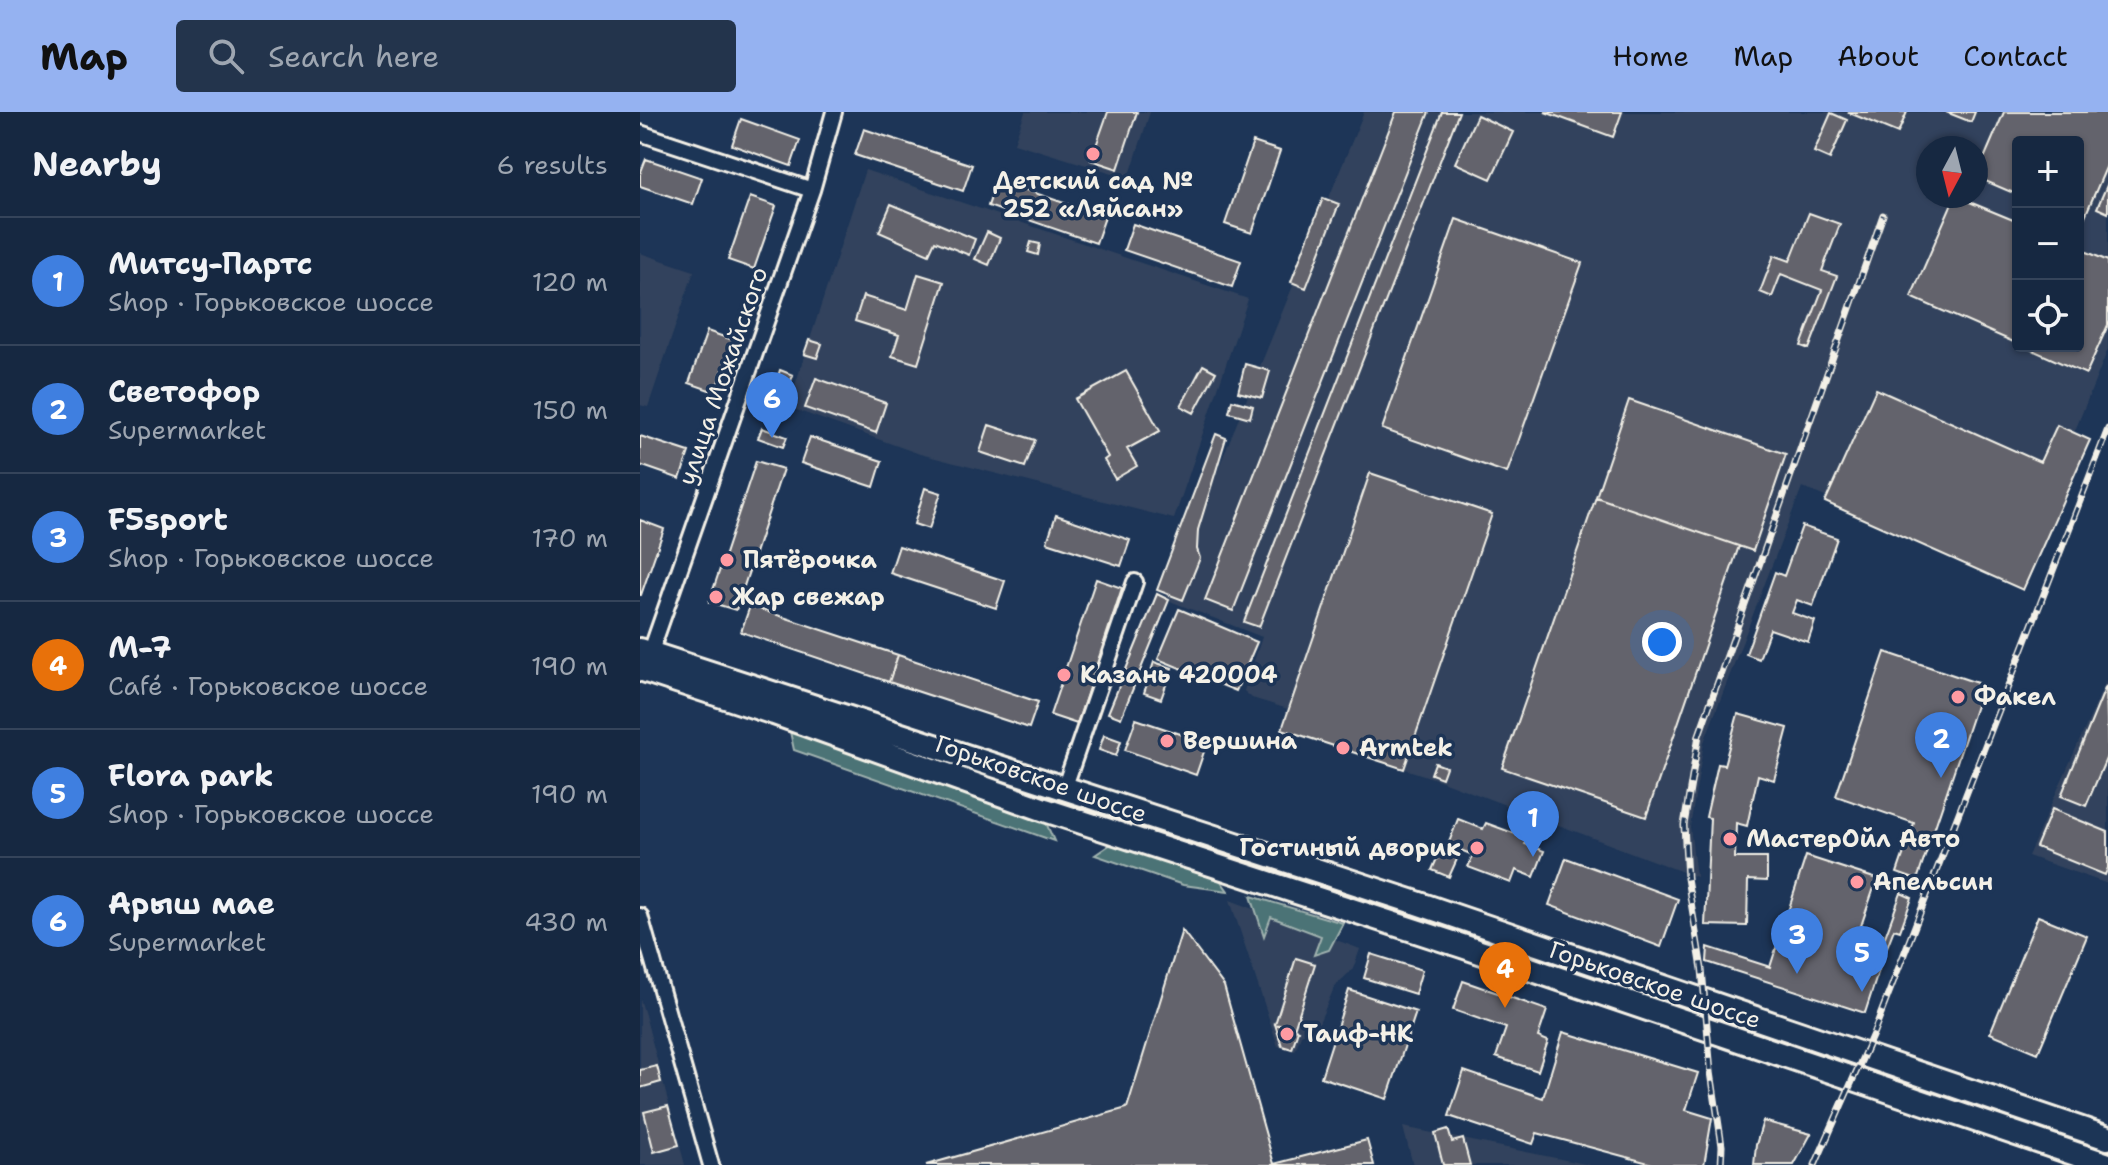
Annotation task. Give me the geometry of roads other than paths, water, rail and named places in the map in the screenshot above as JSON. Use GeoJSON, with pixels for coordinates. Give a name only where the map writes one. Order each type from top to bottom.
{"type":"FeatureCollection","features":[{"type":"Feature","properties":{"kind":"main road","name":"Горьковское шоссе"},"geometry":{"type":"LineString","coordinates":[[643,665],[875,725],[1585,959],[2108,1138]]}},
{"type":"Feature","properties":{"kind":"main road","name":"Горьковское шоссе"},"geometry":{"type":"LineString","coordinates":[[643,665],[1059,815],[1462,946],[2108,1165]]}},
{"type":"Feature","properties":{"kind":"street","name":"улица Можайского"},"geometry":{"type":"LineString","coordinates":[[643,665],[812,190],[834,112]]}},
{"type":"Feature","properties":{"kind":"street"},"geometry":{"type":"LineString","coordinates":[[640,133],[812,190]]}},
{"type":"Feature","properties":{"kind":"street"},"geometry":{"type":"LineString","coordinates":[[1064,789],[1135,582]]}},
{"type":"Feature","properties":{"kind":"street"},"geometry":{"type":"LineString","coordinates":[[640,916],[711,1165]]}},
{"type":"Feature","properties":{"kind":"railway"},"geometry":{"type":"LineString","coordinates":[[1721,1165],[1722,1146],[1711,1072],[1702,969],[1687,878],[1684,825],[1699,735],[1883,215]]}},
{"type":"Feature","properties":{"kind":"railway"},"geometry":{"type":"LineString","coordinates":[[1815,1165],[1873,1034],[2108,429]]}},
{"type":"Feature","properties":{"kind":"place","name":"Детский сад № 252 «Ляйсан»"},"geometry":{"type":"Point","coordinates":[1093,154]}},
{"type":"Feature","properties":{"kind":"place","name":"Арыш мае"},"geometry":{"type":"Point","coordinates":[772,438]}},
{"type":"Feature","properties":{"kind":"place","name":"Пятёрочка"},"geometry":{"type":"Point","coordinates":[727,560]}},
{"type":"Feature","properties":{"kind":"place","name":"Жар свежар"},"geometry":{"type":"Point","coordinates":[716,597]}},
{"type":"Feature","properties":{"kind":"place","name":"Казань 420004"},"geometry":{"type":"Point","coordinates":[1064,675]}},
{"type":"Feature","properties":{"kind":"place","name":"Факел"},"geometry":{"type":"Point","coordinates":[1958,697]}},
{"type":"Feature","properties":{"kind":"place","name":"Вершина"},"geometry":{"type":"Point","coordinates":[1167,741]}},
{"type":"Feature","properties":{"kind":"place","name":"Armtek"},"geometry":{"type":"Point","coordinates":[1343,748]}},
{"type":"Feature","properties":{"kind":"place","name":"Светофор"},"geometry":{"type":"Point","coordinates":[1941,778]}},
{"type":"Feature","properties":{"kind":"place","name":"МастерОйл Авто"},"geometry":{"type":"Point","coordinates":[1730,839]}},
{"type":"Feature","properties":{"kind":"place","name":"Гостиный дворик"},"geometry":{"type":"Point","coordinates":[1477,848]}},
{"type":"Feature","properties":{"kind":"place","name":"Митсу-Партс"},"geometry":{"type":"Point","coordinates":[1533,857]}},
{"type":"Feature","properties":{"kind":"place","name":"Апельсин"},"geometry":{"type":"Point","coordinates":[1857,882]}},
{"type":"Feature","properties":{"kind":"place","name":"F5sport"},"geometry":{"type":"Point","coordinates":[1797,974]}},
{"type":"Feature","properties":{"kind":"place","name":"Flora park"},"geometry":{"type":"Point","coordinates":[1862,992]}},
{"type":"Feature","properties":{"kind":"place","name":"М-7"},"geometry":{"type":"Point","coordinates":[1505,1008]}},
{"type":"Feature","properties":{"kind":"place","name":"Таиф-НК"},"geometry":{"type":"Point","coordinates":[1287,1034]}}]}
